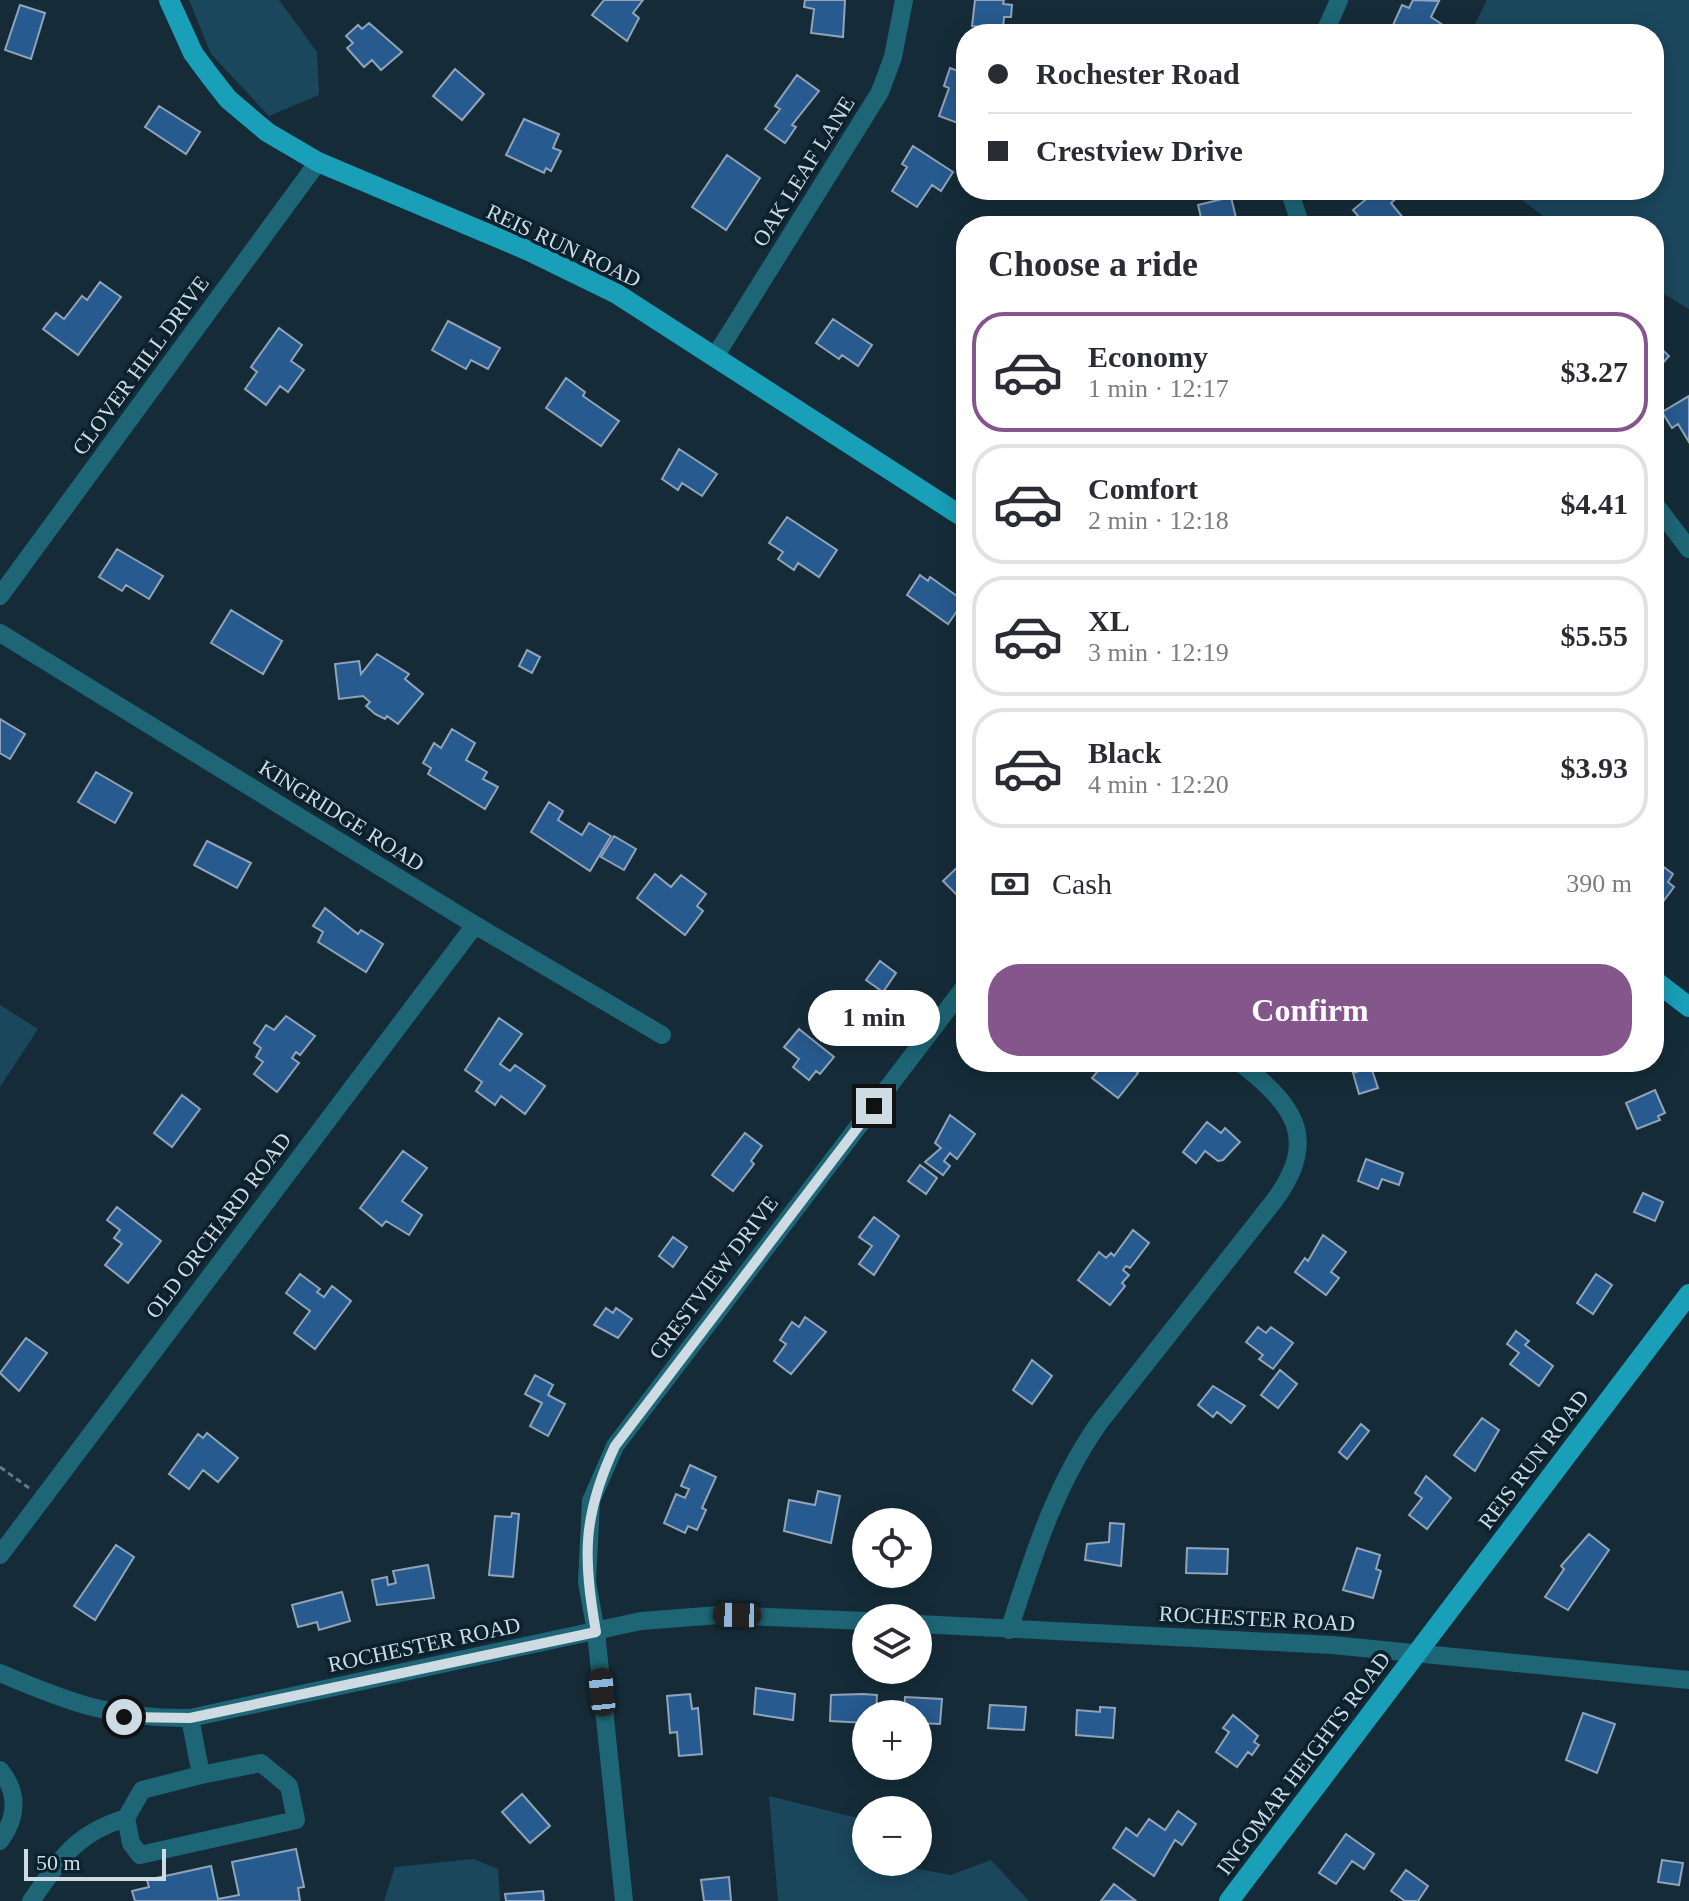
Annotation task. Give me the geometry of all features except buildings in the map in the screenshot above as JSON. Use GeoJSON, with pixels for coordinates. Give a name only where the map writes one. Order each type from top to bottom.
{"type":"FeatureCollection","features":[{"type":"Feature","properties":{"kind":"main road","name":"REIS RUN ROAD"},"geometry":{"type":"LineString","coordinates":[[169,0],[193,53],[228,99],[267,132],[318,162],[580,274],[716,355],[956,512]]}},
{"type":"Feature","properties":{"kind":"main road"},"geometry":{"type":"LineString","coordinates":[[1664,988],[1689,1007]]}},
{"type":"Feature","properties":{"kind":"main road","name":"REIS RUN ROAD"},"geometry":{"type":"LineString","coordinates":[[1415,1653],[1689,1294]]}},
{"type":"Feature","properties":{"kind":"main road","name":"INGOMAR HEIGHTS ROAD"},"geometry":{"type":"LineString","coordinates":[[1229,1901],[1415,1653]]}},
{"type":"Feature","properties":{"kind":"street","name":"OAK LEAF LANE"},"geometry":{"type":"LineString","coordinates":[[716,355],[880,92],[893,57],[904,0]]}},
{"type":"Feature","properties":{"kind":"street"},"geometry":{"type":"LineString","coordinates":[[1328,24],[1339,0]]}},
{"type":"Feature","properties":{"kind":"street","name":"CLOVER HILL DRIVE"},"geometry":{"type":"LineString","coordinates":[[0,596],[318,162]]}},
{"type":"Feature","properties":{"kind":"street"},"geometry":{"type":"LineString","coordinates":[[1664,516],[1689,549]]}},
{"type":"Feature","properties":{"kind":"street","name":"KINGRIDGE ROAD"},"geometry":{"type":"LineString","coordinates":[[0,633],[475,925],[662,1035]]}},
{"type":"Feature","properties":{"kind":"street","name":"OLD ORCHARD ROAD"},"geometry":{"type":"LineString","coordinates":[[0,1555],[475,925]]}},
{"type":"Feature","properties":{"kind":"street","name":"CRESTVIEW DRIVE"},"geometry":{"type":"LineString","coordinates":[[624,1901],[596,1632],[587,1582],[591,1501],[615,1446],[956,998]]}},
{"type":"Feature","properties":{"kind":"street"},"geometry":{"type":"LineString","coordinates":[[1009,1630],[1053,1500],[1073,1462],[1099,1423],[1274,1201],[1295,1167],[1298,1136],[1290,1110],[1275,1090],[1252,1072]]}},
{"type":"Feature","properties":{"kind":"street","name":"ROCHESTER ROAD"},"geometry":{"type":"LineString","coordinates":[[0,1673],[124,1717],[190,1718],[641,1621],[719,1615],[852,1620]]}},
{"type":"Feature","properties":{"kind":"street","name":"ROCHESTER ROAD"},"geometry":{"type":"LineString","coordinates":[[932,1625],[1415,1653],[1689,1680]]}},
{"type":"Feature","properties":{"kind":"street"},"geometry":{"type":"LineString","coordinates":[[190,1718],[201,1775]]}},
{"type":"Feature","properties":{"kind":"street"},"geometry":{"type":"LineString","coordinates":[[261,1763],[289,1786],[296,1820],[140,1855],[131,1843],[126,1818],[142,1790],[201,1775],[261,1763]]}},
{"type":"Feature","properties":{"kind":"street"},"geometry":{"type":"LineString","coordinates":[[0,1770],[14,1795],[13,1816],[0,1841]]}},
{"type":"Feature","properties":{"kind":"street"},"geometry":{"type":"LineString","coordinates":[[31,1901],[66,1849],[100,1826],[126,1818]]}},
{"type":"Feature","properties":{"kind":"path"},"geometry":{"type":"LineString","coordinates":[[0,1467],[42,1497]]}},
{"type":"Feature","properties":{"kind":"shaded area"},"geometry":{"type":"Polygon","coordinates":[[[189,0],[279,0],[317,52],[319,95],[269,116],[211,54],[189,0]]]}},
{"type":"Feature","properties":{"kind":"shaded area"},"geometry":{"type":"Polygon","coordinates":[[[1487,0],[1689,0],[1689,309],[1664,294],[1664,216],[1543,216],[1522,200],[1664,200],[1664,24],[1475,24],[1487,0]]]}},
{"type":"Feature","properties":{"kind":"shaded area"},"geometry":{"type":"Polygon","coordinates":[[[0,1005],[38,1029],[0,1087],[0,1005]]]}},
{"type":"Feature","properties":{"kind":"shaded area"},"geometry":{"type":"Polygon","coordinates":[[[769,1796],[852,1817],[852,1876],[932,1876],[932,1871],[951,1875],[991,1860],[1029,1901],[778,1901],[769,1796]]]}},
{"type":"Feature","properties":{"kind":"shaded area"},"geometry":{"type":"Polygon","coordinates":[[[473,1859],[498,1869],[500,1901],[384,1901],[395,1867],[473,1859]]]}},
{"type":"Feature","properties":{"kind":"route"},"geometry":{"type":"LineString","coordinates":[[124,1717],[190,1718],[596,1632],[587,1582],[588,1527],[591,1501],[615,1446],[874,1106]]}}]}
